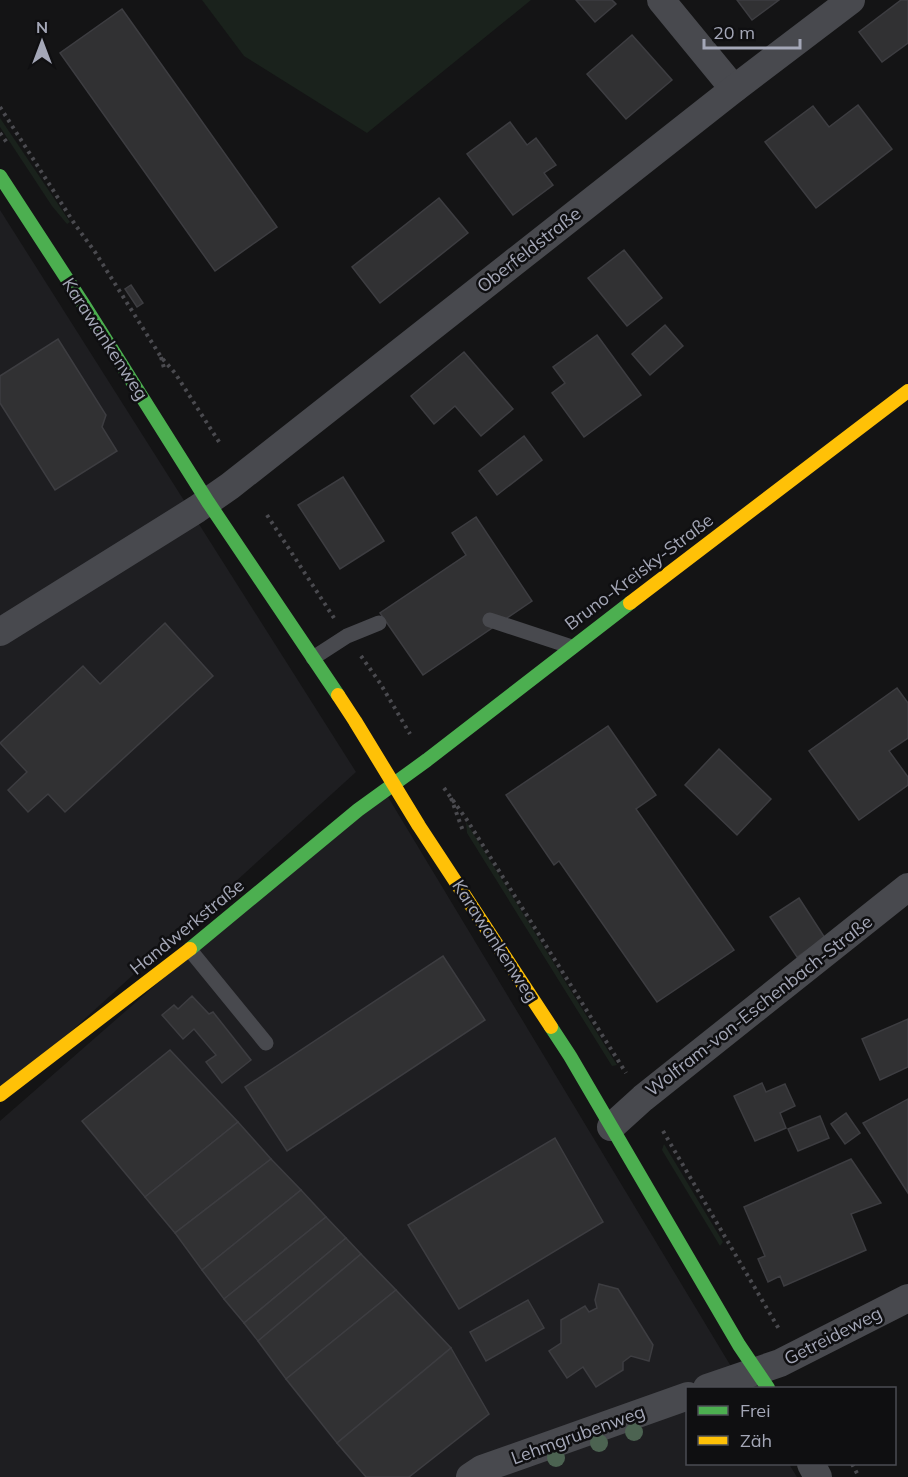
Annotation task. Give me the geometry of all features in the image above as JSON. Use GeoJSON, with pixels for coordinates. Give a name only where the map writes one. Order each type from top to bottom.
{"type":"FeatureCollection","features":[{"type":"Feature","properties":{"kind":"street"},"geometry":{"type":"LineString","coordinates":[[661,0],[734,89]]}},
{"type":"Feature","properties":{"kind":"street","name":"Oberfeldstraße"},"geometry":{"type":"LineString","coordinates":[[208,502],[734,89],[851,0]]}},
{"type":"Feature","properties":{"kind":"street","name":"Karawankenweg"},"geometry":{"type":"LineString","coordinates":[[0,176],[208,502],[355,721],[419,826],[570,1056],[739,1345],[762,1380]]}},
{"type":"Feature","properties":{"kind":"street","name":"Bruno-Kreisky-Straße"},"geometry":{"type":"LineString","coordinates":[[394,784],[908,391]]}},
{"type":"Feature","properties":{"kind":"street"},"geometry":{"type":"LineString","coordinates":[[0,632],[208,502]]}},
{"type":"Feature","properties":{"kind":"street","name":"Handwerkstraße"},"geometry":{"type":"LineString","coordinates":[[0,1095],[190,950],[358,810],[394,784]]}},
{"type":"Feature","properties":{"kind":"street","name":"Wolfram-von-Eschenbach-Straße"},"geometry":{"type":"LineString","coordinates":[[610,1126],[908,887]]}},
{"type":"Feature","properties":{"kind":"street","name":"Getreideweg"},"geometry":{"type":"LineString","coordinates":[[762,1380],[780,1363],[908,1298]]}},
{"type":"Feature","properties":{"kind":"street"},"geometry":{"type":"LineString","coordinates":[[719,1387],[762,1380]]}},
{"type":"Feature","properties":{"kind":"street","name":"Lehmgrubenweg"},"geometry":{"type":"LineString","coordinates":[[470,1477],[482,1469],[686,1396]]}},
{"type":"Feature","properties":{"kind":"lane"},"geometry":{"type":"LineString","coordinates":[[490,620],[572,647]]}},
{"type":"Feature","properties":{"kind":"lane"},"geometry":{"type":"LineString","coordinates":[[313,658],[347,636],[379,623]]}},
{"type":"Feature","properties":{"kind":"lane"},"geometry":{"type":"LineString","coordinates":[[190,950],[266,1043]]}},
{"type":"Feature","properties":{"kind":"path"},"geometry":{"type":"LineString","coordinates":[[0,107],[221,446]]}},
{"type":"Feature","properties":{"kind":"path"},"geometry":{"type":"LineString","coordinates":[[451,798],[628,1076]]}},
{"type":"Feature","properties":{"kind":"path"},"geometry":{"type":"LineString","coordinates":[[663,1131],[784,1337]]}},
{"type":"Feature","properties":{"kind":"shaded area"},"geometry":{"type":"Polygon","coordinates":[[[202,0],[531,0],[367,133],[244,56],[202,0]]]}},
{"type":"Feature","properties":{"kind":"shaded area"},"geometry":{"type":"Polygon","coordinates":[[[0,118],[70,222],[67,224],[52,206],[0,127],[0,118]]]}},
{"type":"Feature","properties":{"kind":"shaded area"},"geometry":{"type":"Polygon","coordinates":[[[0,210],[356,772],[0,1096],[0,210]]]}},
{"type":"Feature","properties":{"kind":"shaded area"},"geometry":{"type":"Polygon","coordinates":[[[382,787],[743,1387],[686,1387],[686,1465],[790,1465],[797,1477],[0,1477],[0,1121],[382,787]]]}},
{"type":"Feature","properties":{"kind":"shaded area"},"geometry":{"type":"Polygon","coordinates":[[[466,822],[617,1065],[612,1066],[467,833],[466,822]]]}},
{"type":"Feature","properties":{"kind":"shaded area"},"geometry":{"type":"Polygon","coordinates":[[[664,1144],[723,1242],[720,1246],[662,1150],[664,1144]]]}},
{"type":"Feature","properties":{"kind":"building"},"geometry":{"type":"Polygon","coordinates":[[[576,0],[612,0],[616,4],[595,22],[576,0]]]}},
{"type":"Feature","properties":{"kind":"building"},"geometry":{"type":"Polygon","coordinates":[[[737,0],[779,0],[752,20],[737,0]]]}},
{"type":"Feature","properties":{"kind":"building"},"geometry":{"type":"Polygon","coordinates":[[[901,0],[908,0],[908,43],[882,62],[859,32],[901,0]]]}},
{"type":"Feature","properties":{"kind":"building"},"geometry":{"type":"Polygon","coordinates":[[[122,9],[277,227],[215,271],[60,53],[122,9]]]}},
{"type":"Feature","properties":{"kind":"building"},"geometry":{"type":"Polygon","coordinates":[[[632,35],[672,80],[626,119],[587,74],[632,35]]]}},
{"type":"Feature","properties":{"kind":"building"},"geometry":{"type":"Polygon","coordinates":[[[858,105],[892,149],[816,208],[765,142],[813,106],[829,127],[858,105]]]}},
{"type":"Feature","properties":{"kind":"building"},"geometry":{"type":"Polygon","coordinates":[[[510,122],[527,145],[536,138],[556,165],[544,173],[553,185],[513,215],[467,154],[510,122]]]}},
{"type":"Feature","properties":{"kind":"building"},"geometry":{"type":"Polygon","coordinates":[[[439,198],[468,233],[380,303],[352,267],[439,198]]]}},
{"type":"Feature","properties":{"kind":"building"},"geometry":{"type":"Polygon","coordinates":[[[624,250],[662,298],[627,326],[588,278],[624,250]]]}},
{"type":"Feature","properties":{"kind":"building"},"geometry":{"type":"Polygon","coordinates":[[[131,285],[143,303],[137,307],[125,289],[131,285]]]}},
{"type":"Feature","properties":{"kind":"building"},"geometry":{"type":"Polygon","coordinates":[[[665,325],[683,346],[650,375],[632,354],[665,325]]]}},
{"type":"Feature","properties":{"kind":"building"},"geometry":{"type":"Polygon","coordinates":[[[597,335],[641,395],[584,437],[552,393],[565,383],[553,367],[597,335]]]}},
{"type":"Feature","properties":{"kind":"building"},"geometry":{"type":"Polygon","coordinates":[[[58,339],[106,415],[102,427],[117,451],[55,490],[0,403],[0,376],[58,339]]]}},
{"type":"Feature","properties":{"kind":"building"},"geometry":{"type":"Polygon","coordinates":[[[464,352],[513,409],[481,436],[455,406],[434,424],[411,396],[464,352]]]}},
{"type":"Feature","properties":{"kind":"building"},"geometry":{"type":"Polygon","coordinates":[[[524,436],[542,460],[497,495],[479,471],[524,436]]]}},
{"type":"Feature","properties":{"kind":"building"},"geometry":{"type":"Polygon","coordinates":[[[343,477],[384,541],[340,569],[298,505],[343,477]]]}},
{"type":"Feature","properties":{"kind":"building"},"geometry":{"type":"Polygon","coordinates":[[[476,517],[532,601],[423,675],[380,613],[466,555],[452,533],[476,517]]]}},
{"type":"Feature","properties":{"kind":"building"},"geometry":{"type":"Polygon","coordinates":[[[165,623],[213,676],[65,812],[48,794],[28,812],[8,790],[27,772],[0,743],[83,666],[100,684],[165,623]]]}},
{"type":"Feature","properties":{"kind":"building"},"geometry":{"type":"Polygon","coordinates":[[[897,688],[908,703],[908,738],[889,751],[908,777],[908,785],[859,820],[809,751],[897,688]]]}},
{"type":"Feature","properties":{"kind":"building"},"geometry":{"type":"Polygon","coordinates":[[[608,726],[656,795],[636,809],[734,950],[657,1002],[559,861],[554,865],[506,795],[608,726]]]}},
{"type":"Feature","properties":{"kind":"building"},"geometry":{"type":"Polygon","coordinates":[[[719,749],[771,799],[737,835],[685,785],[719,749]]]}},
{"type":"Feature","properties":{"kind":"building"},"geometry":{"type":"Polygon","coordinates":[[[799,898],[825,938],[797,957],[770,917],[799,898]]]}},
{"type":"Feature","properties":{"kind":"building"},"geometry":{"type":"Polygon","coordinates":[[[443,956],[485,1020],[287,1151],[245,1087],[443,956]]]}},
{"type":"Feature","properties":{"kind":"building"},"geometry":{"type":"Polygon","coordinates":[[[192,996],[209,1014],[213,1012],[251,1060],[222,1083],[206,1062],[216,1055],[194,1029],[183,1039],[162,1015],[174,1005],[178,1009],[192,996]]]}},
{"type":"Feature","properties":{"kind":"building"},"geometry":{"type":"Polygon","coordinates":[[[908,1019],[908,1067],[880,1080],[862,1039],[908,1019]]]}},
{"type":"Feature","properties":{"kind":"building"},"geometry":{"type":"Polygon","coordinates":[[[170,1050],[238,1122],[145,1197],[82,1121],[170,1050]]]}},
{"type":"Feature","properties":{"kind":"building"},"geometry":{"type":"Polygon","coordinates":[[[762,1083],[766,1092],[785,1084],[795,1106],[780,1113],[786,1128],[755,1141],[734,1096],[762,1083]]]}},
{"type":"Feature","properties":{"kind":"building"},"geometry":{"type":"Polygon","coordinates":[[[908,1099],[908,1193],[863,1123],[908,1099]]]}},
{"type":"Feature","properties":{"kind":"building"},"geometry":{"type":"Polygon","coordinates":[[[846,1113],[860,1133],[845,1144],[831,1124],[846,1113]]]}},
{"type":"Feature","properties":{"kind":"building"},"geometry":{"type":"Polygon","coordinates":[[[820,1116],[829,1138],[798,1151],[788,1129],[820,1116]]]}},
{"type":"Feature","properties":{"kind":"building"},"geometry":{"type":"Polygon","coordinates":[[[238,1122],[271,1159],[175,1233],[145,1197],[238,1122]]]}},
{"type":"Feature","properties":{"kind":"building"},"geometry":{"type":"Polygon","coordinates":[[[555,1138],[603,1222],[459,1309],[408,1225],[555,1138]]]}},
{"type":"Feature","properties":{"kind":"building"},"geometry":{"type":"Polygon","coordinates":[[[271,1159],[301,1190],[202,1270],[175,1233],[271,1159]]]}},
{"type":"Feature","properties":{"kind":"building"},"geometry":{"type":"Polygon","coordinates":[[[851,1159],[881,1203],[851,1214],[866,1250],[784,1286],[780,1276],[768,1282],[758,1259],[765,1256],[744,1207],[851,1159]]]}},
{"type":"Feature","properties":{"kind":"building"},"geometry":{"type":"Polygon","coordinates":[[[301,1190],[326,1217],[224,1299],[202,1270],[301,1190]]]}},
{"type":"Feature","properties":{"kind":"building"},"geometry":{"type":"Polygon","coordinates":[[[326,1217],[346,1238],[244,1323],[224,1299],[326,1217]]]}},
{"type":"Feature","properties":{"kind":"building"},"geometry":{"type":"Polygon","coordinates":[[[346,1238],[361,1254],[258,1341],[244,1323],[346,1238]]]}},
{"type":"Feature","properties":{"kind":"building"},"geometry":{"type":"Polygon","coordinates":[[[361,1254],[396,1290],[286,1379],[258,1341],[361,1254]]]}},
{"type":"Feature","properties":{"kind":"building"},"geometry":{"type":"Polygon","coordinates":[[[599,1284],[618,1289],[653,1345],[649,1361],[631,1356],[623,1362],[623,1370],[596,1387],[583,1367],[567,1378],[549,1351],[561,1343],[561,1320],[585,1306],[589,1312],[597,1308],[595,1300],[599,1284]]]}},
{"type":"Feature","properties":{"kind":"building"},"geometry":{"type":"Polygon","coordinates":[[[396,1290],[451,1348],[337,1443],[286,1379],[396,1290]]]}},
{"type":"Feature","properties":{"kind":"building"},"geometry":{"type":"Polygon","coordinates":[[[528,1300],[544,1328],[486,1361],[470,1332],[528,1300]]]}},
{"type":"Feature","properties":{"kind":"building"},"geometry":{"type":"Polygon","coordinates":[[[451,1348],[489,1414],[409,1477],[366,1477],[337,1443],[451,1348]]]}},
{"type":"Feature","properties":{"kind":"traffic: fast"},"geometry":{"type":"LineString","coordinates":[[0,176],[208,502],[338,695]]}},
{"type":"Feature","properties":{"kind":"traffic: fast"},"geometry":{"type":"LineString","coordinates":[[190,949],[358,810],[427,760],[630,603]]}},
{"type":"Feature","properties":{"kind":"traffic: fast"},"geometry":{"type":"LineString","coordinates":[[551,1027],[739,1345],[767,1387]]}},
{"type":"Feature","properties":{"kind":"traffic: slow"},"geometry":{"type":"LineString","coordinates":[[630,603],[908,391]]}},
{"type":"Feature","properties":{"kind":"traffic: slow"},"geometry":{"type":"LineString","coordinates":[[338,695],[419,826],[551,1027]]}},
{"type":"Feature","properties":{"kind":"traffic: slow"},"geometry":{"type":"LineString","coordinates":[[0,1095],[190,949]]}}]}
